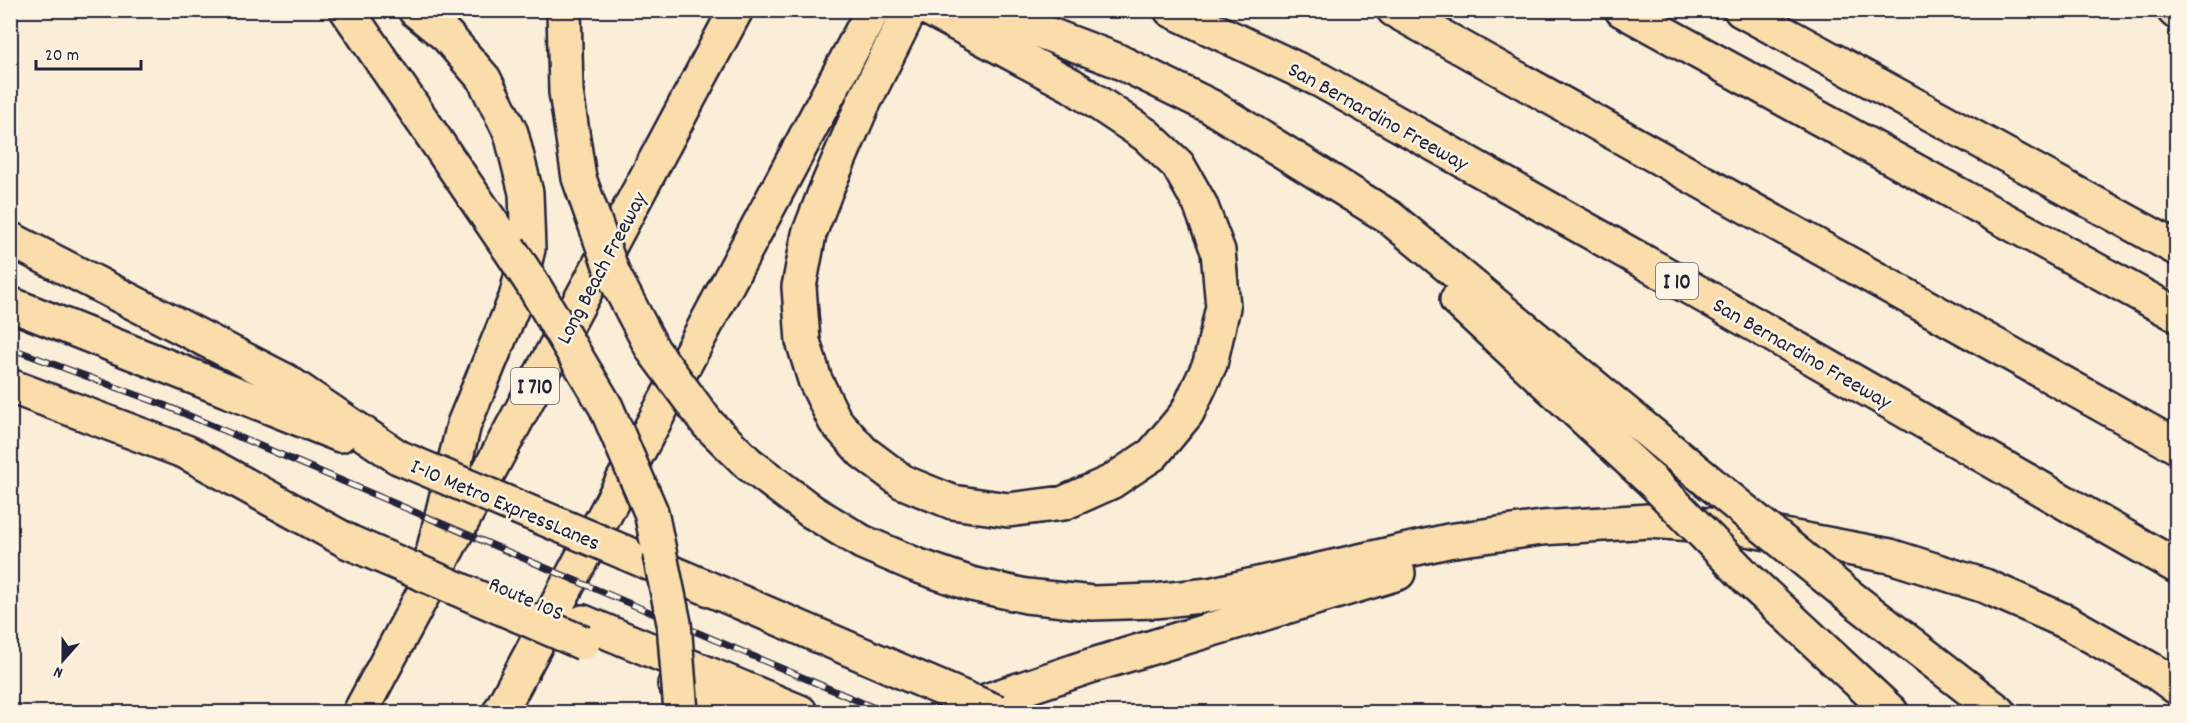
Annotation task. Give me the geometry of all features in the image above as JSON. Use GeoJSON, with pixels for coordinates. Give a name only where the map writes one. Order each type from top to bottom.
{"type":"FeatureCollection","features":[{"type":"Feature","properties":{"kind":"highway"},"geometry":{"type":"LineString","coordinates":[[347,10],[532,282],[606,407],[651,512],[674,623],[681,712]]}},
{"type":"Feature","properties":{"kind":"highway"},"geometry":{"type":"LineString","coordinates":[[415,10],[447,36],[484,79],[511,134],[526,193],[528,249],[516,298],[464,424],[422,597]]}},
{"type":"Feature","properties":{"kind":"highway"},"geometry":{"type":"LineString","coordinates":[[564,10],[566,92],[579,178],[613,274],[653,350],[708,424],[749,464],[811,511],[862,542],[916,565],[993,589],[1026,596],[1092,603],[1209,595],[1448,541],[1542,528],[1649,521],[1736,527],[1890,556],[1984,586],[2067,622],[2176,687]]}},
{"type":"Feature","properties":{"kind":"highway","name":"Long Beach Freeway"},"geometry":{"type":"LineString","coordinates":[[360,712],[736,10]]}},
{"type":"Feature","properties":{"kind":"highway"},"geometry":{"type":"LineString","coordinates":[[500,712],[873,10]]}},
{"type":"Feature","properties":{"kind":"highway"},"geometry":{"type":"LineString","coordinates":[[910,10],[863,104],[809,234],[799,287],[803,341],[815,380],[835,421],[863,452],[903,482],[952,502],[1008,510],[1064,503],[1111,482],[1153,454],[1187,413],[1210,364],[1223,307],[1218,251],[1200,204],[1178,165],[1146,135],[1071,85],[931,10]]}},
{"type":"Feature","properties":{"kind":"highway"},"geometry":{"type":"LineString","coordinates":[[973,10],[1037,30],[1116,60],[1210,106],[1389,217],[1849,596],[1999,712]]}},
{"type":"Feature","properties":{"kind":"highway","name":"San Bernardino Freeway"},"geometry":{"type":"LineString","coordinates":[[1171,10],[1331,86],[2176,566]]}},
{"type":"Feature","properties":{"kind":"highway"},"geometry":{"type":"LineString","coordinates":[[1394,10],[2176,446]]}},
{"type":"Feature","properties":{"kind":"highway"},"geometry":{"type":"LineString","coordinates":[[1622,10],[2176,314]]}},
{"type":"Feature","properties":{"kind":"highway"},"geometry":{"type":"LineString","coordinates":[[1741,10],[2176,248]]}},
{"type":"Feature","properties":{"kind":"highway"},"geometry":{"type":"LineString","coordinates":[[1288,154],[1385,233],[1653,482],[1748,579],[1891,712]]}},
{"type":"Feature","properties":{"kind":"highway"},"geometry":{"type":"LineString","coordinates":[[10,239],[286,381],[398,457]]}},
{"type":"Feature","properties":{"kind":"highway","name":"I-10 Metro ExpressLanes"},"geometry":{"type":"LineString","coordinates":[[10,304],[398,457],[997,712]]}},
{"type":"Feature","properties":{"kind":"highway"},"geometry":{"type":"LineString","coordinates":[[10,386],[186,452],[252,488],[354,532],[739,712]]}},
{"type":"Feature","properties":{"kind":"highway"},"geometry":{"type":"LineString","coordinates":[[953,712],[1101,663],[1328,593],[1497,545],[1567,531],[1649,521]]}},
{"type":"Feature","properties":{"kind":"highway","name":"Route 10S"},"geometry":{"type":"LineString","coordinates":[[354,532],[583,622],[800,712]]}},
{"type":"Feature","properties":{"kind":"railway"},"geometry":{"type":"LineString","coordinates":[[10,348],[164,405],[884,712]]}}]}
